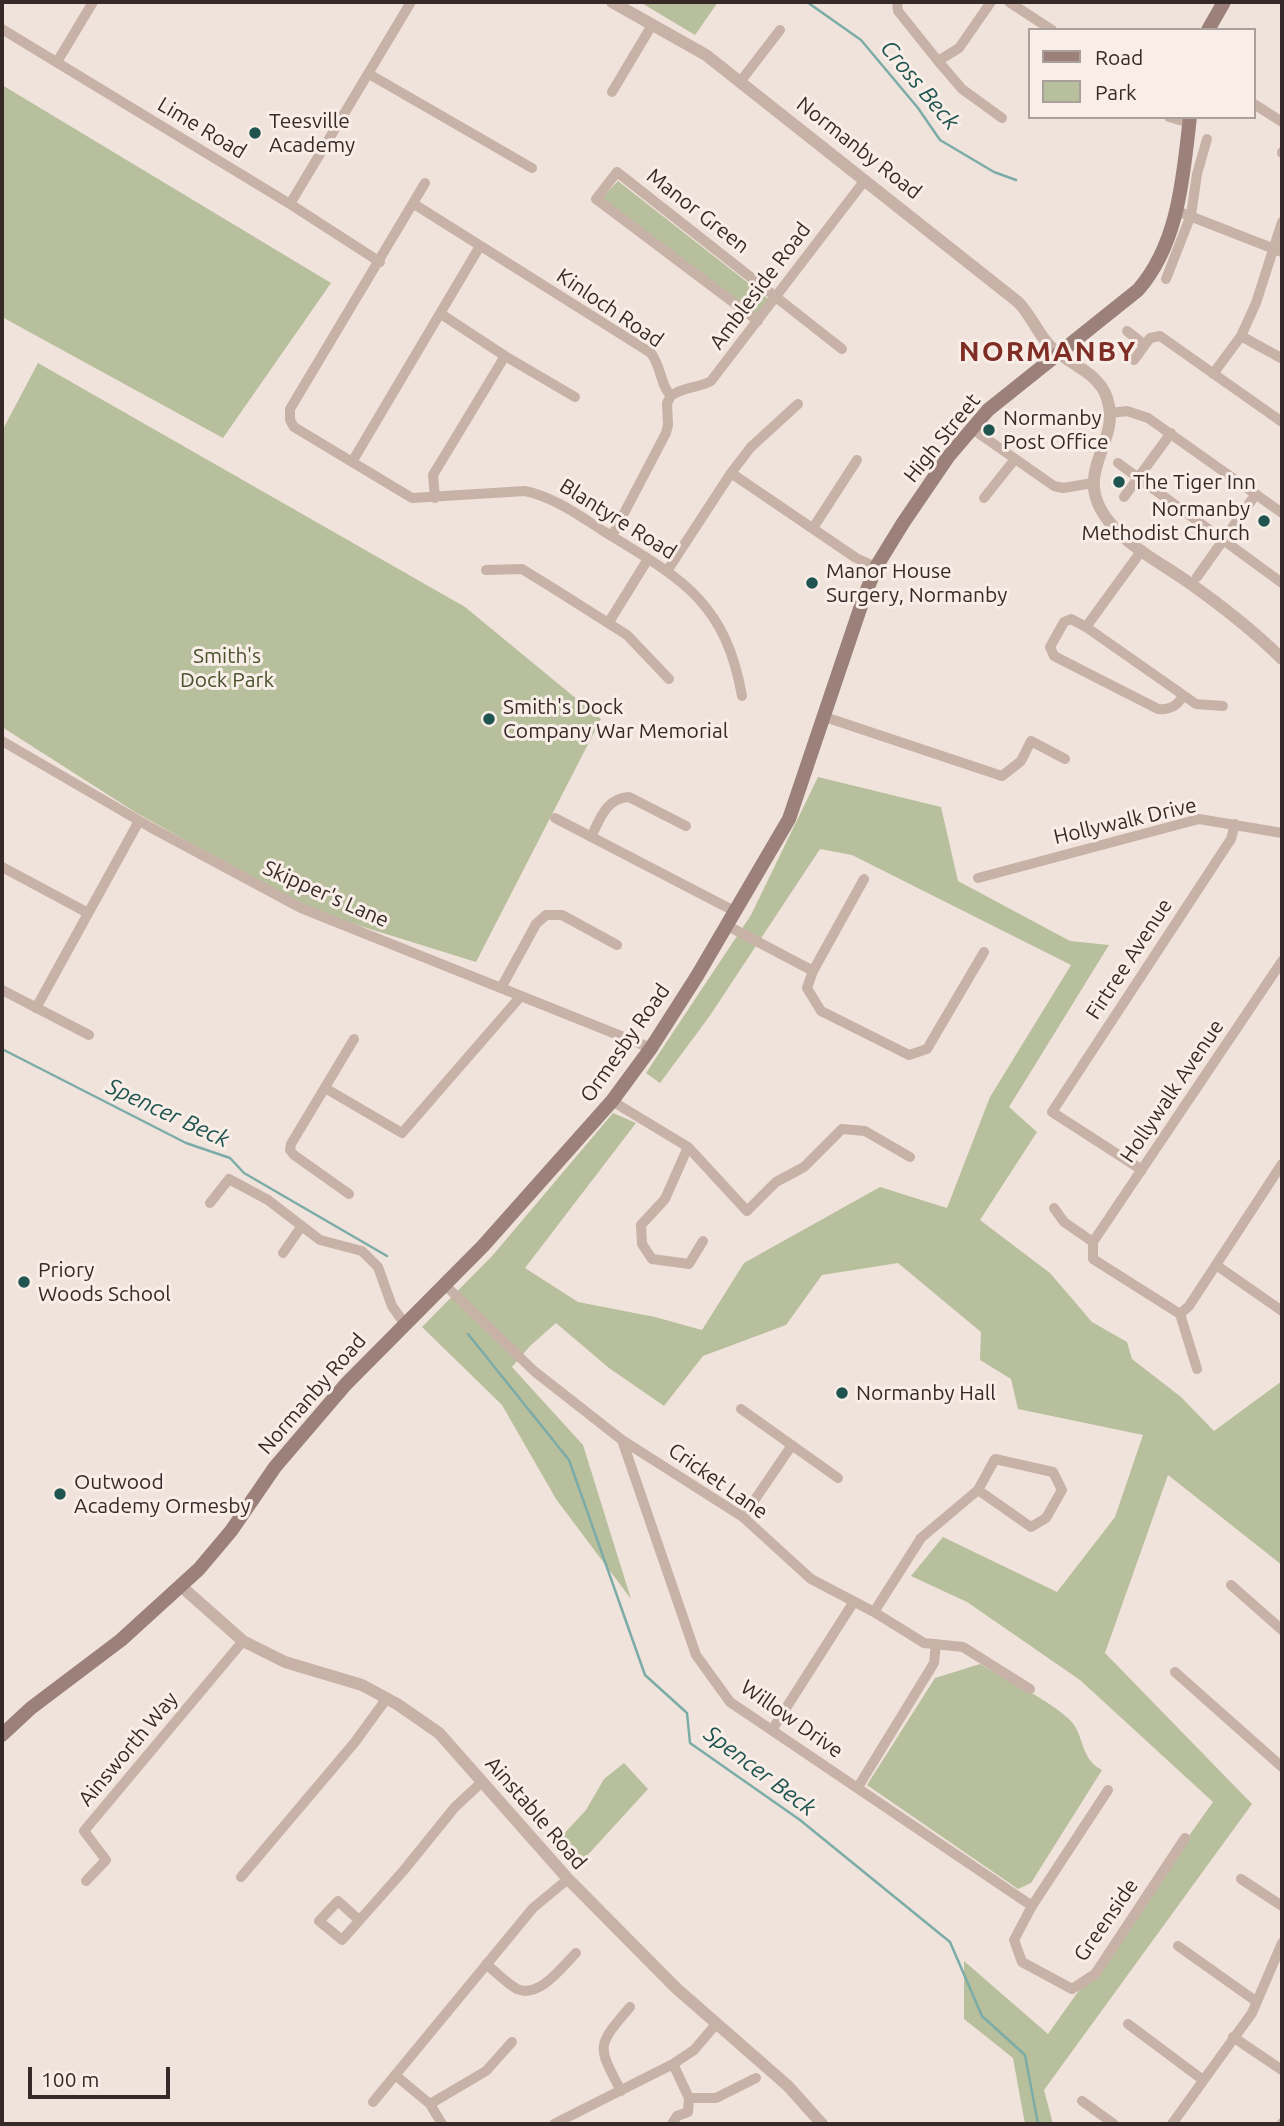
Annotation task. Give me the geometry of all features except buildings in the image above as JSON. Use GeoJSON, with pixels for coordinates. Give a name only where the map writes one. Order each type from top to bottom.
{"type":"FeatureCollection","features":[{"type":"Feature","properties":{"kind":"main road"},"geometry":{"type":"LineString","coordinates":[[1209,28],[1224,2]]}},
{"type":"Feature","properties":{"kind":"main road","name":"High Street"},"geometry":{"type":"LineString","coordinates":[[798,796],[822,716],[876,567],[948,457],[971,428],[1007,393],[1138,290],[1154,272],[1184,213],[1190,120]]}},
{"type":"Feature","properties":{"kind":"main road","name":"Ormesby Road"},"geometry":{"type":"LineString","coordinates":[[445,1285],[612,1101],[651,1048],[776,844],[798,796]]}},
{"type":"Feature","properties":{"kind":"main road","name":"Normanby Road"},"geometry":{"type":"LineString","coordinates":[[2,1735],[31,1708],[121,1640],[181,1587],[216,1550],[275,1467],[346,1384],[404,1323],[445,1285]]}},
{"type":"Feature","properties":{"kind":"street"},"geometry":{"type":"LineString","coordinates":[[57,62],[93,2]]}},
{"type":"Feature","properties":{"kind":"street"},"geometry":{"type":"LineString","coordinates":[[290,204],[411,2]]}},
{"type":"Feature","properties":{"kind":"street","name":"Normanby Road"},"geometry":{"type":"LineString","coordinates":[[612,2],[706,55],[1001,286],[1028,312],[1049,345],[1089,374],[1102,387],[1110,413]]}},
{"type":"Feature","properties":{"kind":"street"},"geometry":{"type":"LineString","coordinates":[[897,2],[898,11],[962,89],[1002,118]]}},
{"type":"Feature","properties":{"kind":"street"},"geometry":{"type":"LineString","coordinates":[[938,61],[959,48],[991,2]]}},
{"type":"Feature","properties":{"kind":"street"},"geometry":{"type":"LineString","coordinates":[[1009,2],[1049,28]]}},
{"type":"Feature","properties":{"kind":"street"},"geometry":{"type":"LineString","coordinates":[[612,92],[652,25]]}},
{"type":"Feature","properties":{"kind":"street","name":"Lime Road"},"geometry":{"type":"LineString","coordinates":[[2,29],[290,204],[380,262]]}},
{"type":"Feature","properties":{"kind":"street"},"geometry":{"type":"LineString","coordinates":[[740,82],[780,30]]}},
{"type":"Feature","properties":{"kind":"street"},"geometry":{"type":"LineString","coordinates":[[369,74],[532,168]]}},
{"type":"Feature","properties":{"kind":"street"},"geometry":{"type":"LineString","coordinates":[[1256,105],[1282,122]]}},
{"type":"Feature","properties":{"kind":"street"},"geometry":{"type":"LineString","coordinates":[[1166,279],[1207,139]]}},
{"type":"Feature","properties":{"kind":"street","name":"Manor Green"},"geometry":{"type":"LineString","coordinates":[[758,321],[596,199],[617,172],[776,297]]}},
{"type":"Feature","properties":{"kind":"street","name":"Ambleside Road"},"geometry":{"type":"LineString","coordinates":[[671,396],[676,392],[700,388],[711,382],[865,180]]}},
{"type":"Feature","properties":{"kind":"street"},"geometry":{"type":"LineString","coordinates":[[380,262],[425,183]]}},
{"type":"Feature","properties":{"kind":"street","name":"Kinloch Road"},"geometry":{"type":"LineString","coordinates":[[414,204],[651,353],[660,365],[664,389],[671,396],[667,403],[666,433],[612,536]]}},
{"type":"Feature","properties":{"kind":"street"},"geometry":{"type":"LineString","coordinates":[[1184,213],[1279,250]]}},
{"type":"Feature","properties":{"kind":"street"},"geometry":{"type":"LineString","coordinates":[[1213,374],[1241,336],[1256,303],[1279,250],[1282,222]]}},
{"type":"Feature","properties":{"kind":"street"},"geometry":{"type":"LineString","coordinates":[[352,462],[480,246]]}},
{"type":"Feature","properties":{"kind":"street","name":"Blantyre Road"},"geometry":{"type":"LineString","coordinates":[[380,262],[290,409],[290,420],[294,427],[412,498],[525,491],[542,495],[612,536],[667,571],[699,597],[729,645],[742,696]]}},
{"type":"Feature","properties":{"kind":"street"},"geometry":{"type":"LineString","coordinates":[[776,297],[842,349]]}},
{"type":"Feature","properties":{"kind":"street"},"geometry":{"type":"LineString","coordinates":[[441,314],[575,397]]}},
{"type":"Feature","properties":{"kind":"street"},"geometry":{"type":"LineString","coordinates":[[1127,331],[1148,342]]}},
{"type":"Feature","properties":{"kind":"street"},"geometry":{"type":"LineString","coordinates":[[1134,360],[1148,342],[1160,336],[1282,422]]}},
{"type":"Feature","properties":{"kind":"street"},"geometry":{"type":"LineString","coordinates":[[1241,336],[1282,358]]}},
{"type":"Feature","properties":{"kind":"street"},"geometry":{"type":"LineString","coordinates":[[435,498],[433,475],[505,356]]}},
{"type":"Feature","properties":{"kind":"street"},"geometry":{"type":"LineString","coordinates":[[667,571],[751,447],[798,404]]}},
{"type":"Feature","properties":{"kind":"street"},"geometry":{"type":"LineString","coordinates":[[1282,513],[1171,433],[1136,413],[1110,413],[1109,428],[1094,469],[1093,483],[1098,503],[1111,525],[1250,627],[1282,659]]}},
{"type":"Feature","properties":{"kind":"street"},"geometry":{"type":"LineString","coordinates":[[971,428],[1054,486],[1063,488],[1093,483]]}},
{"type":"Feature","properties":{"kind":"street"},"geometry":{"type":"LineString","coordinates":[[1124,497],[1171,433]]}},
{"type":"Feature","properties":{"kind":"street"},"geometry":{"type":"LineString","coordinates":[[984,498],[1015,459]]}},
{"type":"Feature","properties":{"kind":"street"},"geometry":{"type":"LineString","coordinates":[[813,528],[857,460]]}},
{"type":"Feature","properties":{"kind":"street"},"geometry":{"type":"LineString","coordinates":[[1118,463],[1282,583]]}},
{"type":"Feature","properties":{"kind":"street"},"geometry":{"type":"LineString","coordinates":[[731,473],[856,558],[876,567]]}},
{"type":"Feature","properties":{"kind":"street"},"geometry":{"type":"LineString","coordinates":[[1198,577],[1256,494]]}},
{"type":"Feature","properties":{"kind":"street"},"geometry":{"type":"LineString","coordinates":[[1086,627],[1142,550]]}},
{"type":"Feature","properties":{"kind":"street"},"geometry":{"type":"LineString","coordinates":[[609,622],[648,559]]}},
{"type":"Feature","properties":{"kind":"street"},"geometry":{"type":"LineString","coordinates":[[486,570],[522,569],[627,635],[669,679]]}},
{"type":"Feature","properties":{"kind":"street"},"geometry":{"type":"LineString","coordinates":[[1183,696],[1176,705],[1158,709],[1054,656],[1050,648],[1064,622],[1071,619],[1196,704],[1223,706]]}},
{"type":"Feature","properties":{"kind":"street"},"geometry":{"type":"LineString","coordinates":[[822,716],[1002,776],[1021,761],[1031,741],[1065,759]]}},
{"type":"Feature","properties":{"kind":"street","name":"Skipper's Lane"},"geometry":{"type":"LineString","coordinates":[[3,744],[301,908],[651,1048]]}},
{"type":"Feature","properties":{"kind":"street"},"geometry":{"type":"LineString","coordinates":[[591,837],[608,804],[621,797],[629,797],[686,826]]}},
{"type":"Feature","properties":{"kind":"street"},"geometry":{"type":"LineString","coordinates":[[555,818],[736,912]]}},
{"type":"Feature","properties":{"kind":"street","name":"Hollywalk Drive"},"geometry":{"type":"LineString","coordinates":[[978,878],[1199,820],[1282,833]]}},
{"type":"Feature","properties":{"kind":"street"},"geometry":{"type":"LineString","coordinates":[[36,1008],[139,821]]}},
{"type":"Feature","properties":{"kind":"street","name":"Firtree Avenue"},"geometry":{"type":"LineString","coordinates":[[1142,1170],[1052,1112],[1231,839],[1235,824]]}},
{"type":"Feature","properties":{"kind":"street"},"geometry":{"type":"LineString","coordinates":[[2,867],[88,913]]}},
{"type":"Feature","properties":{"kind":"street"},"geometry":{"type":"LineString","coordinates":[[864,879],[813,971],[807,988],[821,1011],[909,1055],[927,1048],[984,952]]}},
{"type":"Feature","properties":{"kind":"street"},"geometry":{"type":"LineString","coordinates":[[501,988],[536,924],[547,915],[562,915],[617,946]]}},
{"type":"Feature","properties":{"kind":"street"},"geometry":{"type":"LineString","coordinates":[[728,926],[813,971]]}},
{"type":"Feature","properties":{"kind":"street","name":"Hollywalk Avenue"},"geometry":{"type":"LineString","coordinates":[[1093,1242],[1282,961]]}},
{"type":"Feature","properties":{"kind":"street"},"geometry":{"type":"LineString","coordinates":[[2,990],[89,1035]]}},
{"type":"Feature","properties":{"kind":"street"},"geometry":{"type":"LineString","coordinates":[[325,1088],[402,1133],[521,996]]}},
{"type":"Feature","properties":{"kind":"street"},"geometry":{"type":"LineString","coordinates":[[349,1194],[290,1150],[291,1144],[354,1039]]}},
{"type":"Feature","properties":{"kind":"street"},"geometry":{"type":"LineString","coordinates":[[612,1101],[688,1147],[747,1211],[776,1182],[804,1167],[842,1129],[865,1130],[910,1157]]}},
{"type":"Feature","properties":{"kind":"street"},"geometry":{"type":"LineString","coordinates":[[688,1147],[665,1199],[641,1225],[642,1244],[652,1259],[689,1264],[703,1241]]}},
{"type":"Feature","properties":{"kind":"street"},"geometry":{"type":"LineString","coordinates":[[1180,1314],[1189,1306],[1278,1182],[1282,1164]]}},
{"type":"Feature","properties":{"kind":"street"},"geometry":{"type":"LineString","coordinates":[[210,1203],[229,1179],[268,1200],[320,1240],[362,1251],[378,1267],[392,1307],[404,1323]]}},
{"type":"Feature","properties":{"kind":"street"},"geometry":{"type":"LineString","coordinates":[[1054,1208],[1064,1222],[1093,1242],[1093,1259],[1180,1314],[1197,1369]]}},
{"type":"Feature","properties":{"kind":"street"},"geometry":{"type":"LineString","coordinates":[[283,1253],[301,1227]]}},
{"type":"Feature","properties":{"kind":"street"},"geometry":{"type":"LineString","coordinates":[[1216,1265],[1282,1311]]}},
{"type":"Feature","properties":{"kind":"street","name":"Cricket Lane"},"geometry":{"type":"LineString","coordinates":[[445,1285],[534,1371],[622,1440],[743,1517],[811,1579],[874,1612],[924,1643],[963,1647],[1030,1689]]}},
{"type":"Feature","properties":{"kind":"street"},"geometry":{"type":"LineString","coordinates":[[741,1409],[838,1478]]}},
{"type":"Feature","properties":{"kind":"street","name":"Willow Drive"},"geometry":{"type":"LineString","coordinates":[[622,1440],[696,1656],[730,1702],[1032,1906]]}},
{"type":"Feature","properties":{"kind":"street"},"geometry":{"type":"LineString","coordinates":[[743,1517],[792,1446]]}},
{"type":"Feature","properties":{"kind":"street"},"geometry":{"type":"LineString","coordinates":[[874,1612],[921,1538],[978,1490],[995,1459],[1053,1472],[1062,1490],[1046,1518],[1031,1527],[978,1490]]}},
{"type":"Feature","properties":{"kind":"street"},"geometry":{"type":"LineString","coordinates":[[1231,1585],[1282,1629]]}},
{"type":"Feature","properties":{"kind":"street","name":"Ainstable Road"},"geometry":{"type":"LineString","coordinates":[[181,1587],[243,1641],[285,1662],[362,1685],[387,1698],[439,1733],[568,1880],[676,1988],[788,2087],[822,2124]]}},
{"type":"Feature","properties":{"kind":"street"},"geometry":{"type":"LineString","coordinates":[[772,1730],[853,1603]]}},
{"type":"Feature","properties":{"kind":"street","name":"Ainsworth Way"},"geometry":{"type":"LineString","coordinates":[[86,1881],[106,1860],[84,1831],[243,1641]]}},
{"type":"Feature","properties":{"kind":"street"},"geometry":{"type":"LineString","coordinates":[[858,1787],[934,1662],[936,1644]]}},
{"type":"Feature","properties":{"kind":"street"},"geometry":{"type":"LineString","coordinates":[[1175,1672],[1282,1767]]}},
{"type":"Feature","properties":{"kind":"street"},"geometry":{"type":"LineString","coordinates":[[242,1877],[355,1742],[387,1698]]}},
{"type":"Feature","properties":{"kind":"street"},"geometry":{"type":"LineString","coordinates":[[359,1920],[455,1807],[482,1782]]}},
{"type":"Feature","properties":{"kind":"street"},"geometry":{"type":"LineString","coordinates":[[1032,1906],[1108,1790]]}},
{"type":"Feature","properties":{"kind":"street","name":"Greenside"},"geometry":{"type":"LineString","coordinates":[[1032,1906],[1014,1940],[1022,1962],[1072,1989],[1095,1974],[1185,1838]]}},
{"type":"Feature","properties":{"kind":"street"},"geometry":{"type":"LineString","coordinates":[[1241,1879],[1282,1906]]}},
{"type":"Feature","properties":{"kind":"street"},"geometry":{"type":"LineString","coordinates":[[373,2102],[533,1908],[568,1880]]}},
{"type":"Feature","properties":{"kind":"street"},"geometry":{"type":"LineString","coordinates":[[1172,2124],[1252,2013],[1282,1943]]}},
{"type":"Feature","properties":{"kind":"street"},"geometry":{"type":"LineString","coordinates":[[1178,1946],[1257,2002]]}},
{"type":"Feature","properties":{"kind":"street"},"geometry":{"type":"LineString","coordinates":[[486,1964],[515,1988],[525,1991],[540,1988],[576,1953]]}},
{"type":"Feature","properties":{"kind":"street"},"geometry":{"type":"LineString","coordinates":[[621,2091],[604,2058],[602,2045],[605,2036],[629,2007]]}},
{"type":"Feature","properties":{"kind":"street"},"geometry":{"type":"LineString","coordinates":[[556,2124],[673,2064],[694,2050],[717,2023]]}},
{"type":"Feature","properties":{"kind":"street"},"geometry":{"type":"LineString","coordinates":[[1128,2024],[1203,2080]]}},
{"type":"Feature","properties":{"kind":"street"},"geometry":{"type":"LineString","coordinates":[[1233,2037],[1282,2070]]}},
{"type":"Feature","properties":{"kind":"street"},"geometry":{"type":"LineString","coordinates":[[429,2104],[486,2071],[512,2042]]}},
{"type":"Feature","properties":{"kind":"street"},"geometry":{"type":"LineString","coordinates":[[672,2124],[677,2116],[688,2112],[690,2098],[673,2064]]}},
{"type":"Feature","properties":{"kind":"street"},"geometry":{"type":"LineString","coordinates":[[395,2075],[429,2104],[442,2124]]}},
{"type":"Feature","properties":{"kind":"street"},"geometry":{"type":"LineString","coordinates":[[690,2098],[716,2098],[756,2078]]}},
{"type":"Feature","properties":{"kind":"street"},"geometry":{"type":"LineString","coordinates":[[1082,2101],[1114,2124]]}},
{"type":"Feature","properties":{"kind":"green space"},"geometry":{"type":"Polygon","coordinates":[[[640,2],[718,2],[695,35],[640,2]]]}},
{"type":"Feature","properties":{"kind":"green space"},"geometry":{"type":"Polygon","coordinates":[[[2,85],[331,283],[223,438],[2,317],[2,85]]]}},
{"type":"Feature","properties":{"kind":"green space"},"geometry":{"type":"Polygon","coordinates":[[[618,181],[770,300],[759,318],[601,199],[618,181]]]}},
{"type":"Feature","properties":{"kind":"green space","name":"Smith's Dock Park"},"geometry":{"type":"Polygon","coordinates":[[[38,363],[465,607],[601,719],[476,962],[309,910],[135,812],[2,727],[2,431],[38,363]]]}},
{"type":"Feature","properties":{"kind":"green space"},"geometry":{"type":"Polygon","coordinates":[[[818,777],[941,807],[958,881],[1070,941],[1109,945],[1009,1107],[1037,1132],[980,1220],[1050,1273],[1092,1322],[1127,1342],[1132,1359],[1181,1397],[1214,1431],[1282,1381],[1282,1565],[1168,1475],[1105,1653],[1252,1804],[1044,2090],[1053,2124],[1025,2124],[1013,2058],[964,2019],[964,1961],[1048,2034],[1213,1802],[1080,1680],[967,1602],[911,1576],[943,1537],[1057,1592],[1115,1517],[1143,1435],[1018,1409],[1011,1379],[980,1360],[981,1332],[898,1263],[822,1275],[786,1325],[703,1356],[664,1406],[609,1368],[556,1323],[530,1346],[512,1367],[583,1445],[631,1599],[556,1499],[502,1405],[422,1327],[493,1255],[613,1113],[636,1123],[525,1268],[578,1302],[655,1317],[702,1330],[744,1263],[880,1187],[947,1208],[990,1097],[1071,965],[852,855],[820,849],[709,1017],[660,1083],[646,1073],[751,915],[818,777]]]}},
{"type":"Feature","properties":{"kind":"green space"},"geometry":{"type":"Polygon","coordinates":[[[980,1664],[1061,1712],[1075,1726],[1089,1759],[1102,1770],[1031,1883],[1018,1889],[867,1785],[935,1678],[980,1664]]]}},
{"type":"Feature","properties":{"kind":"green space"},"geometry":{"type":"Polygon","coordinates":[[[624,1763],[648,1789],[584,1859],[561,1837],[586,1810],[604,1779],[624,1763]]]}},
{"type":"Feature","properties":{"kind":"waterway","name":"Cross Beck"},"geometry":{"type":"LineString","coordinates":[[807,2],[861,40],[918,108],[940,140],[994,172],[1016,180]]}},
{"type":"Feature","properties":{"kind":"waterway","name":"Spencer Beck"},"geometry":{"type":"LineString","coordinates":[[2,1049],[186,1143],[230,1158],[244,1173],[387,1256]]}},
{"type":"Feature","properties":{"kind":"waterway","name":"Spencer Beck"},"geometry":{"type":"LineString","coordinates":[[468,1334],[569,1460],[645,1675],[687,1713],[690,1743],[800,1820],[950,1942],[982,2016],[1025,2055],[1038,2124]]}},
{"type":"Feature","properties":{"kind":"place","name":"Teesville Academy"},"geometry":{"type":"Point","coordinates":[255,133]}},
{"type":"Feature","properties":{"kind":"place","name":"Normanby Post Office"},"geometry":{"type":"Point","coordinates":[989,430]}},
{"type":"Feature","properties":{"kind":"place","name":"The Tiger Inn"},"geometry":{"type":"Point","coordinates":[1119,482]}},
{"type":"Feature","properties":{"kind":"place","name":"Normanby Methodist Church"},"geometry":{"type":"Point","coordinates":[1264,521]}},
{"type":"Feature","properties":{"kind":"place","name":"Manor House Surgery, Normanby"},"geometry":{"type":"Point","coordinates":[812,583]}},
{"type":"Feature","properties":{"kind":"place","name":"Smith's Dock Company War Memorial"},"geometry":{"type":"Point","coordinates":[489,719]}},
{"type":"Feature","properties":{"kind":"place","name":"Priory Woods School"},"geometry":{"type":"Point","coordinates":[24,1282]}},
{"type":"Feature","properties":{"kind":"place","name":"Normanby Hall"},"geometry":{"type":"Point","coordinates":[842,1393]}},
{"type":"Feature","properties":{"kind":"place","name":"Outwood Academy Ormesby"},"geometry":{"type":"Point","coordinates":[60,1494]}},
{"type":"Feature","properties":{"kind":"district","name":"NORMANBY"},"geometry":{"type":"Point","coordinates":[1048,352]}}]}
